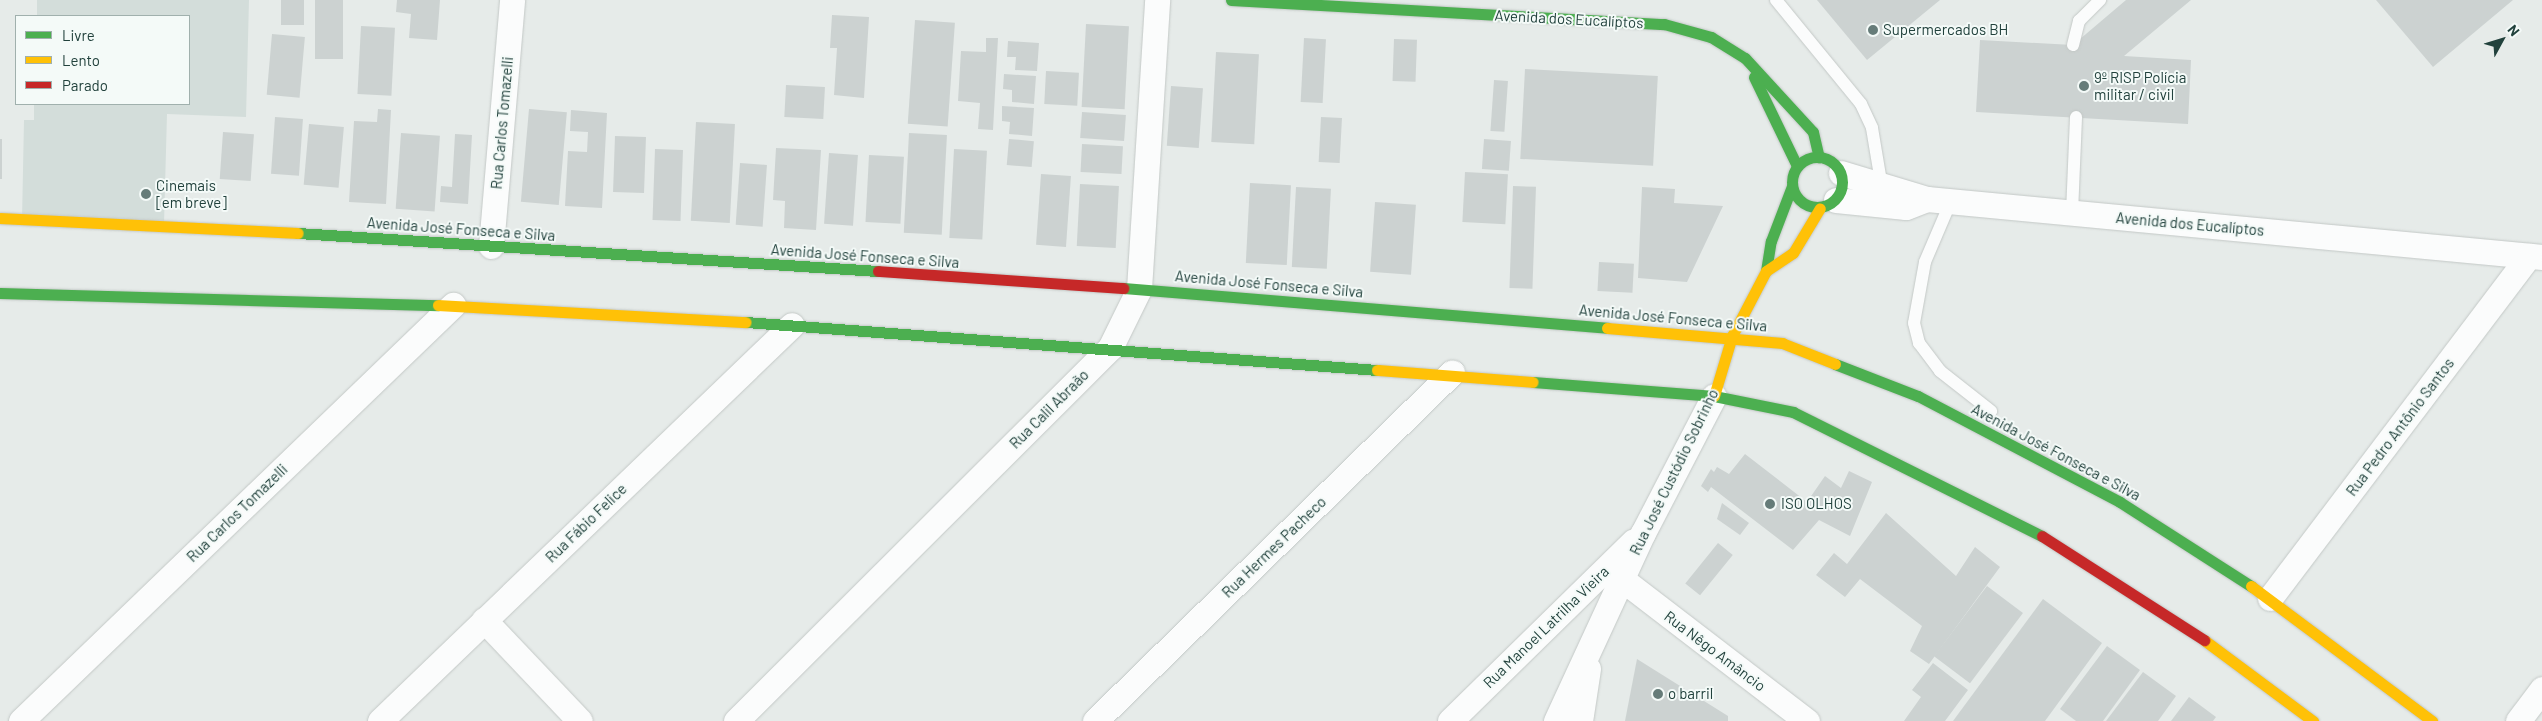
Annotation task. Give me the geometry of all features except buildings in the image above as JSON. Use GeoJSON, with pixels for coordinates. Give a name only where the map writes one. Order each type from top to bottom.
{"type":"FeatureCollection","features":[{"type":"Feature","properties":{"kind":"main road","name":"Avenida dos Eucalíptos"},"geometry":{"type":"LineString","coordinates":[[1231,0],[1664,24],[1711,37],[1745,58],[1813,132],[1819,157],[1835,164],[1835,191]]}},
{"type":"Feature","properties":{"kind":"main road"},"geometry":{"type":"LineString","coordinates":[[1745,58],[1797,166],[1792,186],[1771,241],[1766,271]]}},
{"type":"Feature","properties":{"kind":"main road"},"geometry":{"type":"LineString","coordinates":[[1797,166],[1819,157]]}},
{"type":"Feature","properties":{"kind":"main road"},"geometry":{"type":"LineString","coordinates":[[1792,186],[1804,204],[1835,191]]}},
{"type":"Feature","properties":{"kind":"main road","name":"Rua José Custódio Sobrinho"},"geometry":{"type":"LineString","coordinates":[[1714,396],[1732,336],[1766,271],[1793,253],[1835,191]]}},
{"type":"Feature","properties":{"kind":"main road","name":"Avenida José Fonseca e Silva"},"geometry":{"type":"LineString","coordinates":[[0,218],[164,224],[1139,289],[1732,336],[1782,343],[1918,396],[2120,502],[2270,598],[2432,721]]}},
{"type":"Feature","properties":{"kind":"main road"},"geometry":{"type":"LineString","coordinates":[[0,294],[454,305],[792,325],[1452,373],[1714,396],[1793,412],[2040,535],[2212,645],[2313,721]]}},
{"type":"Feature","properties":{"kind":"street","name":"Rua Carlos Tomazelli"},"geometry":{"type":"LineString","coordinates":[[491,246],[512,0]]}},
{"type":"Feature","properties":{"kind":"street","name":"Rua Calil Abraão"},"geometry":{"type":"LineString","coordinates":[[736,721],[1110,348],[1139,289],[1157,0]]}},
{"type":"Feature","properties":{"kind":"street","name":"Avenida dos Eucalíptos"},"geometry":{"type":"LineString","coordinates":[[1835,191],[1881,182],[1926,199],[2536,257]]}},
{"type":"Feature","properties":{"kind":"street"},"geometry":{"type":"LineString","coordinates":[[1835,191],[1906,206],[1926,199]]}},
{"type":"Feature","properties":{"kind":"street","name":"Rua Pedro Antônio Santos"},"geometry":{"type":"LineString","coordinates":[[2270,598],[2536,257]]}},
{"type":"Feature","properties":{"kind":"street","name":"Rua Carlos Tomazelli"},"geometry":{"type":"LineString","coordinates":[[21,721],[454,305]]}},
{"type":"Feature","properties":{"kind":"street","name":"Rua Fábio Felice"},"geometry":{"type":"LineString","coordinates":[[380,721],[792,325]]}},
{"type":"Feature","properties":{"kind":"street","name":"Rua Hermes Pacheco"},"geometry":{"type":"LineString","coordinates":[[1096,721],[1452,373]]}},
{"type":"Feature","properties":{"kind":"street","name":"Rua José Custódio Sobrinho"},"geometry":{"type":"LineString","coordinates":[[1556,721],[1623,580],[1643,533],[1714,396]]}},
{"type":"Feature","properties":{"kind":"street","name":"Rua Manoel Latrilha Vieira"},"geometry":{"type":"LineString","coordinates":[[1450,721],[1643,533]]}},
{"type":"Feature","properties":{"kind":"street","name":"Rua Nêgo Amâncio"},"geometry":{"type":"LineString","coordinates":[[1623,580],[1807,721]]}},
{"type":"Feature","properties":{"kind":"street"},"geometry":{"type":"LineString","coordinates":[[484,620],[580,721]]}},
{"type":"Feature","properties":{"kind":"street"},"geometry":{"type":"LineString","coordinates":[[1580,721],[1593,640]]}},
{"type":"Feature","properties":{"kind":"street"},"geometry":{"type":"LineString","coordinates":[[2518,721],[2542,689]]}},
{"type":"Feature","properties":{"kind":"lane"},"geometry":{"type":"LineString","coordinates":[[1776,0],[1861,104],[1872,128],[1881,182]]}},
{"type":"Feature","properties":{"kind":"lane"},"geometry":{"type":"LineString","coordinates":[[2073,45],[2079,21],[2100,0]]}},
{"type":"Feature","properties":{"kind":"lane"},"geometry":{"type":"LineString","coordinates":[[2072,213],[2076,117]]}},
{"type":"Feature","properties":{"kind":"lane"},"geometry":{"type":"LineString","coordinates":[[1951,201],[1925,262],[1914,323],[1919,343],[1940,371],[1991,411]]}},
{"type":"Feature","properties":{"kind":"shaded area"},"geometry":{"type":"Polygon","coordinates":[[[37,0],[249,0],[246,117],[167,114],[164,224],[22,220],[24,120],[34,120],[34,105],[190,105],[190,15],[37,15],[37,0]]]}},
{"type":"Feature","properties":{"kind":"traffic: fast"},"geometry":{"type":"LineString","coordinates":[[1231,0],[1664,24],[1711,37],[1745,58],[1813,132],[1819,157]]}},
{"type":"Feature","properties":{"kind":"traffic: fast"},"geometry":{"type":"LineString","coordinates":[[1754,77],[1797,166]]}},
{"type":"Feature","properties":{"kind":"traffic: fast"},"geometry":{"type":"LineString","coordinates":[[1812,157],[1822,157],[1835,164],[1842,177],[1842,182],[1842,187],[1835,200],[1822,207],[1812,207],[1803,203],[1796,196],[1792,187],[1792,177],[1796,168],[1803,161],[1812,157]]}},
{"type":"Feature","properties":{"kind":"traffic: fast"},"geometry":{"type":"LineString","coordinates":[[1766,271],[1771,241],[1792,186]]}},
{"type":"Feature","properties":{"kind":"traffic: fast"},"geometry":{"type":"LineString","coordinates":[[298,233],[878,271]]}},
{"type":"Feature","properties":{"kind":"traffic: fast"},"geometry":{"type":"LineString","coordinates":[[1123,288],[1607,328]]}},
{"type":"Feature","properties":{"kind":"traffic: fast"},"geometry":{"type":"LineString","coordinates":[[0,293],[438,305]]}},
{"type":"Feature","properties":{"kind":"traffic: fast"},"geometry":{"type":"LineString","coordinates":[[746,322],[1377,370]]}},
{"type":"Feature","properties":{"kind":"traffic: fast"},"geometry":{"type":"LineString","coordinates":[[1835,364],[1918,396],[2120,502],[2251,586]]}},
{"type":"Feature","properties":{"kind":"traffic: fast"},"geometry":{"type":"LineString","coordinates":[[1533,382],[1714,396],[1793,412],[2042,536]]}},
{"type":"Feature","properties":{"kind":"traffic: slow"},"geometry":{"type":"LineString","coordinates":[[1714,396],[1732,336],[1766,271],[1793,253],[1820,208]]}},
{"type":"Feature","properties":{"kind":"traffic: slow"},"geometry":{"type":"LineString","coordinates":[[0,218],[298,233]]}},
{"type":"Feature","properties":{"kind":"traffic: slow"},"geometry":{"type":"LineString","coordinates":[[438,305],[746,322]]}},
{"type":"Feature","properties":{"kind":"traffic: slow"},"geometry":{"type":"LineString","coordinates":[[1607,328],[1782,343],[1835,364]]}},
{"type":"Feature","properties":{"kind":"traffic: slow"},"geometry":{"type":"LineString","coordinates":[[1377,370],[1533,382]]}},
{"type":"Feature","properties":{"kind":"traffic: slow"},"geometry":{"type":"LineString","coordinates":[[2251,586],[2432,721]]}},
{"type":"Feature","properties":{"kind":"traffic: slow"},"geometry":{"type":"LineString","coordinates":[[2204,640],[2313,721]]}},
{"type":"Feature","properties":{"kind":"traffic: jam"},"geometry":{"type":"LineString","coordinates":[[878,271],[1123,288]]}},
{"type":"Feature","properties":{"kind":"traffic: jam"},"geometry":{"type":"LineString","coordinates":[[2042,536],[2204,640]]}},
{"type":"Feature","properties":{"kind":"place","name":"Supermercados BH"},"geometry":{"type":"Point","coordinates":[1873,30]}},
{"type":"Feature","properties":{"kind":"place","name":"9º RISP Polícia militar / civil"},"geometry":{"type":"Point","coordinates":[2084,86]}},
{"type":"Feature","properties":{"kind":"place","name":"Cinemais [em breve]"},"geometry":{"type":"Point","coordinates":[146,194]}},
{"type":"Feature","properties":{"kind":"place","name":"ISO OLHOS"},"geometry":{"type":"Point","coordinates":[1770,504]}},
{"type":"Feature","properties":{"kind":"place","name":"o barril"},"geometry":{"type":"Point","coordinates":[1658,694]}}]}
